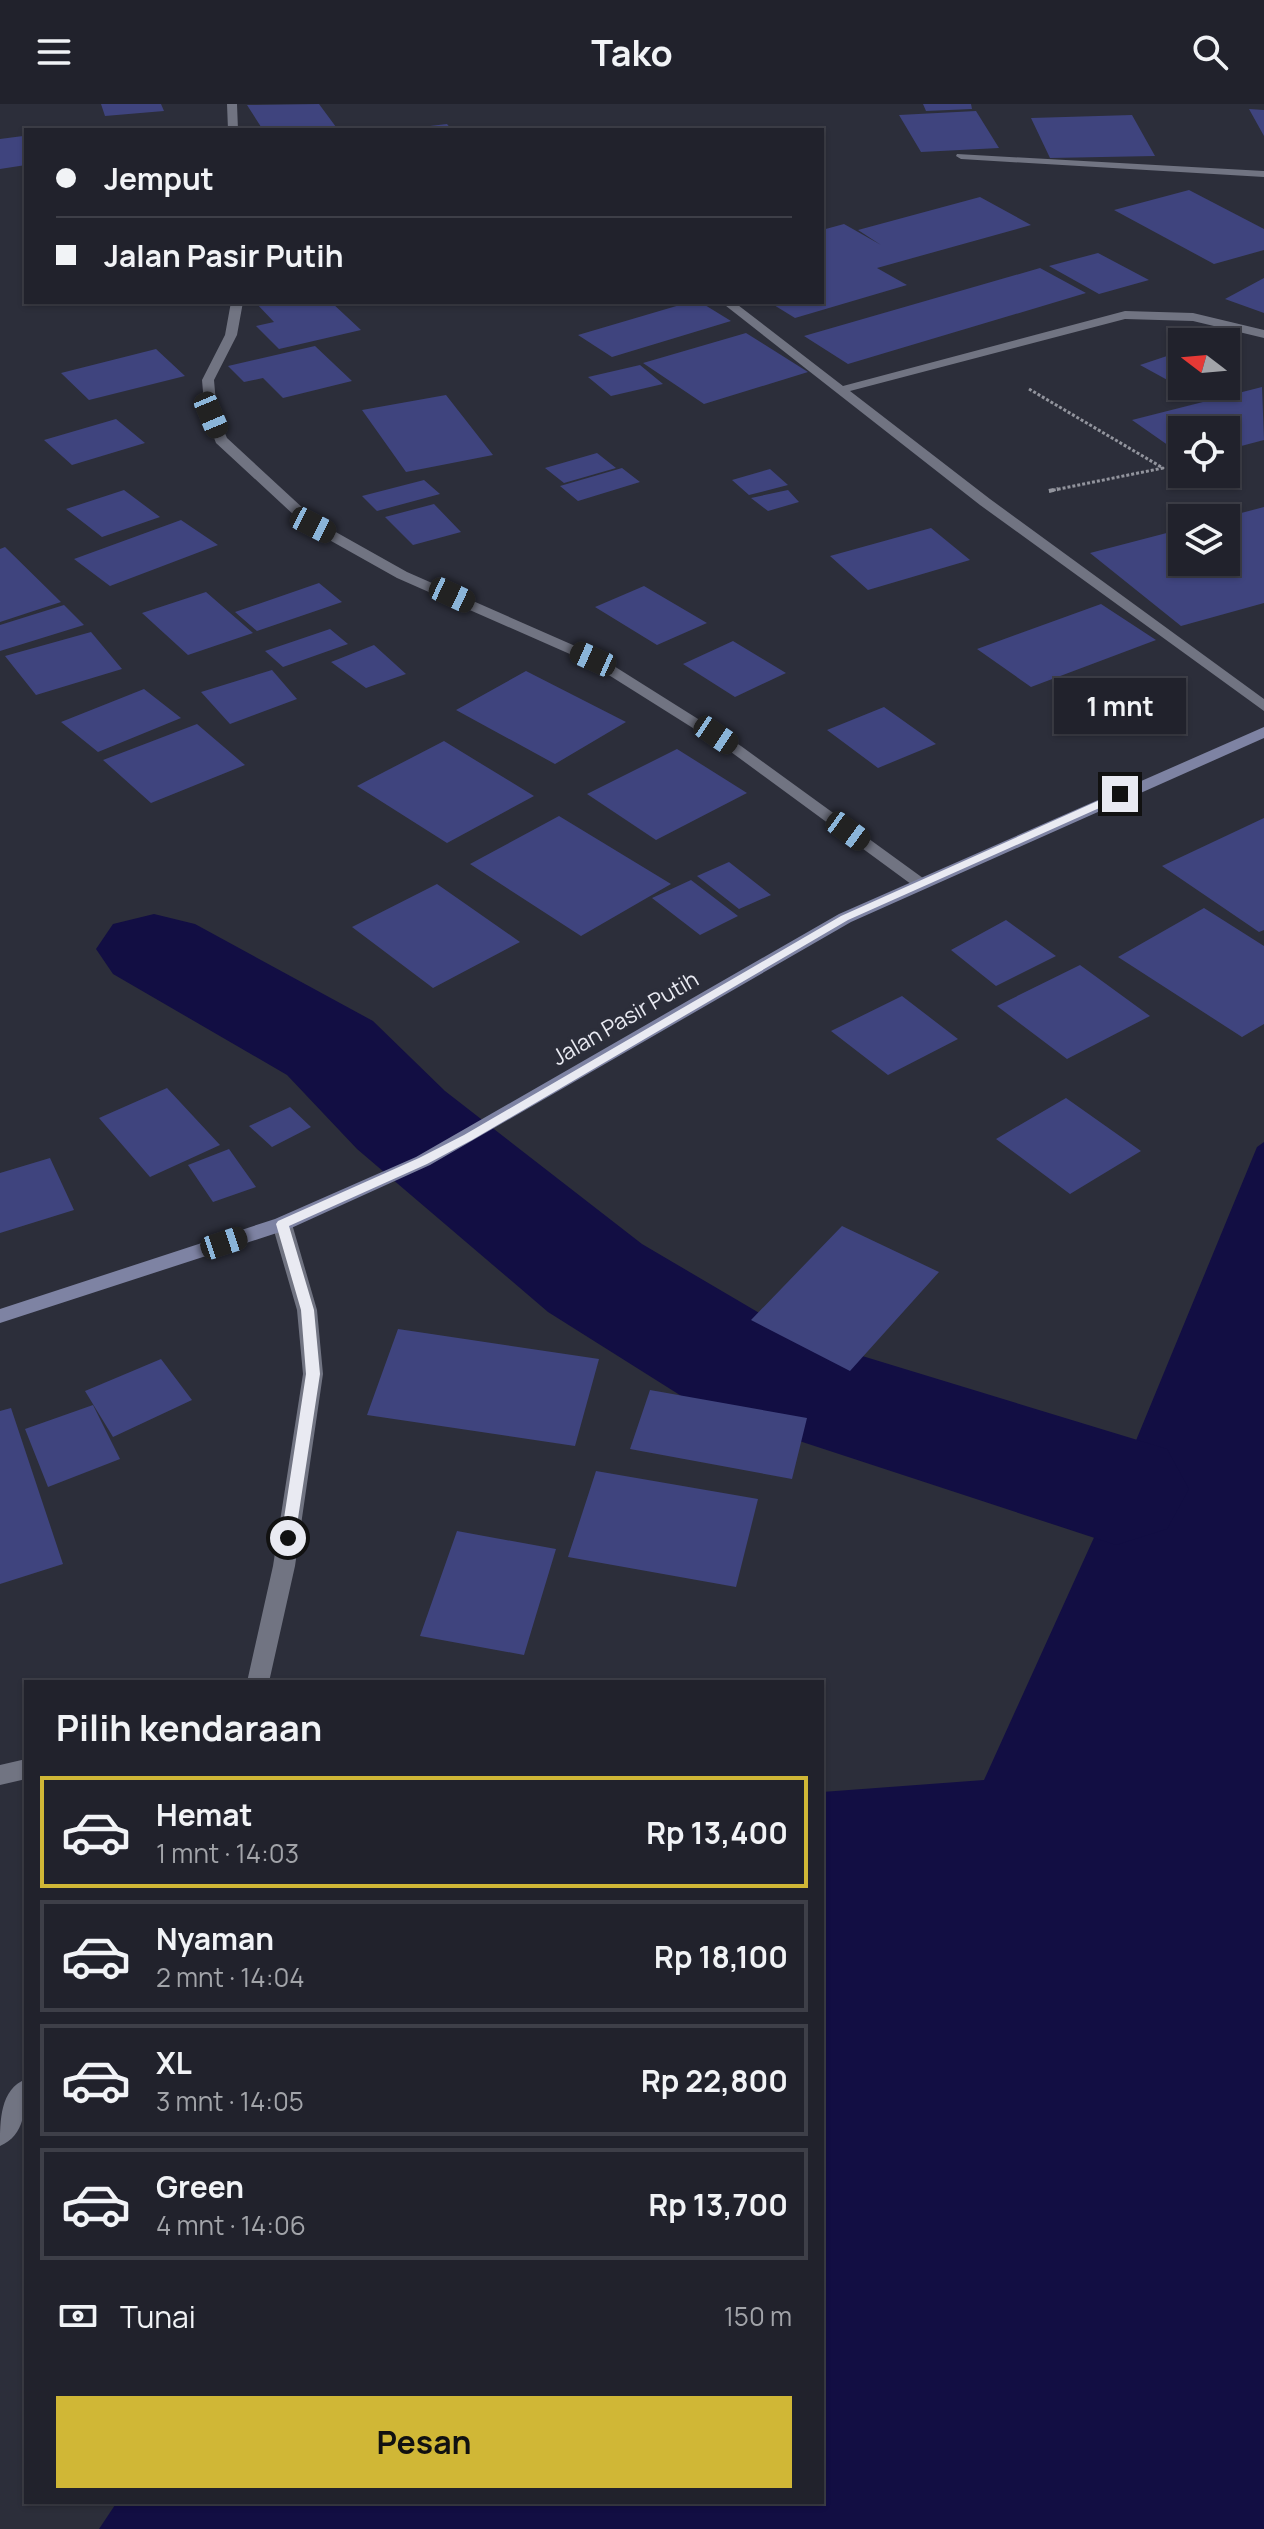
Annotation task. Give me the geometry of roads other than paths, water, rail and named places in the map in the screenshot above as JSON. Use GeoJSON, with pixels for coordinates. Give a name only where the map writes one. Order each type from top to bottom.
{"type":"FeatureCollection","features":[{"type":"Feature","properties":{"kind":"main road","name":"Jalan Pasir Putih"},"geometry":{"type":"LineString","coordinates":[[0,1316],[282,1224],[423,1161],[845,918],[1264,732]]}},
{"type":"Feature","properties":{"kind":"street"},"geometry":{"type":"LineString","coordinates":[[232,104],[233,128]]}},
{"type":"Feature","properties":{"kind":"street"},"geometry":{"type":"LineString","coordinates":[[961,156],[1264,174]]}},
{"type":"Feature","properties":{"kind":"street"},"geometry":{"type":"LineString","coordinates":[[237,304],[231,335],[208,380],[211,415],[221,440],[313,525],[402,575],[593,659],[736,749],[921,884]]}},
{"type":"Feature","properties":{"kind":"street"},"geometry":{"type":"LineString","coordinates":[[730,304],[985,502],[1264,706]]}},
{"type":"Feature","properties":{"kind":"street"},"geometry":{"type":"LineString","coordinates":[[841,390],[1125,315],[1193,317],[1264,334]]}},
{"type":"Feature","properties":{"kind":"street"},"geometry":{"type":"LineString","coordinates":[[258,1680],[284,1566],[313,1374],[307,1310],[282,1224]]}},
{"type":"Feature","properties":{"kind":"street"},"geometry":{"type":"LineString","coordinates":[[0,1775],[24,1769]]}},
{"type":"Feature","properties":{"kind":"street"},"geometry":{"type":"LineString","coordinates":[[0,2133],[24,2094]]}},
{"type":"Feature","properties":{"kind":"waterway"},"geometry":{"type":"LineString","coordinates":[[154,949],[330,1048],[401,1120],[595,1278],[751,1373],[1116,1489]]}}]}
